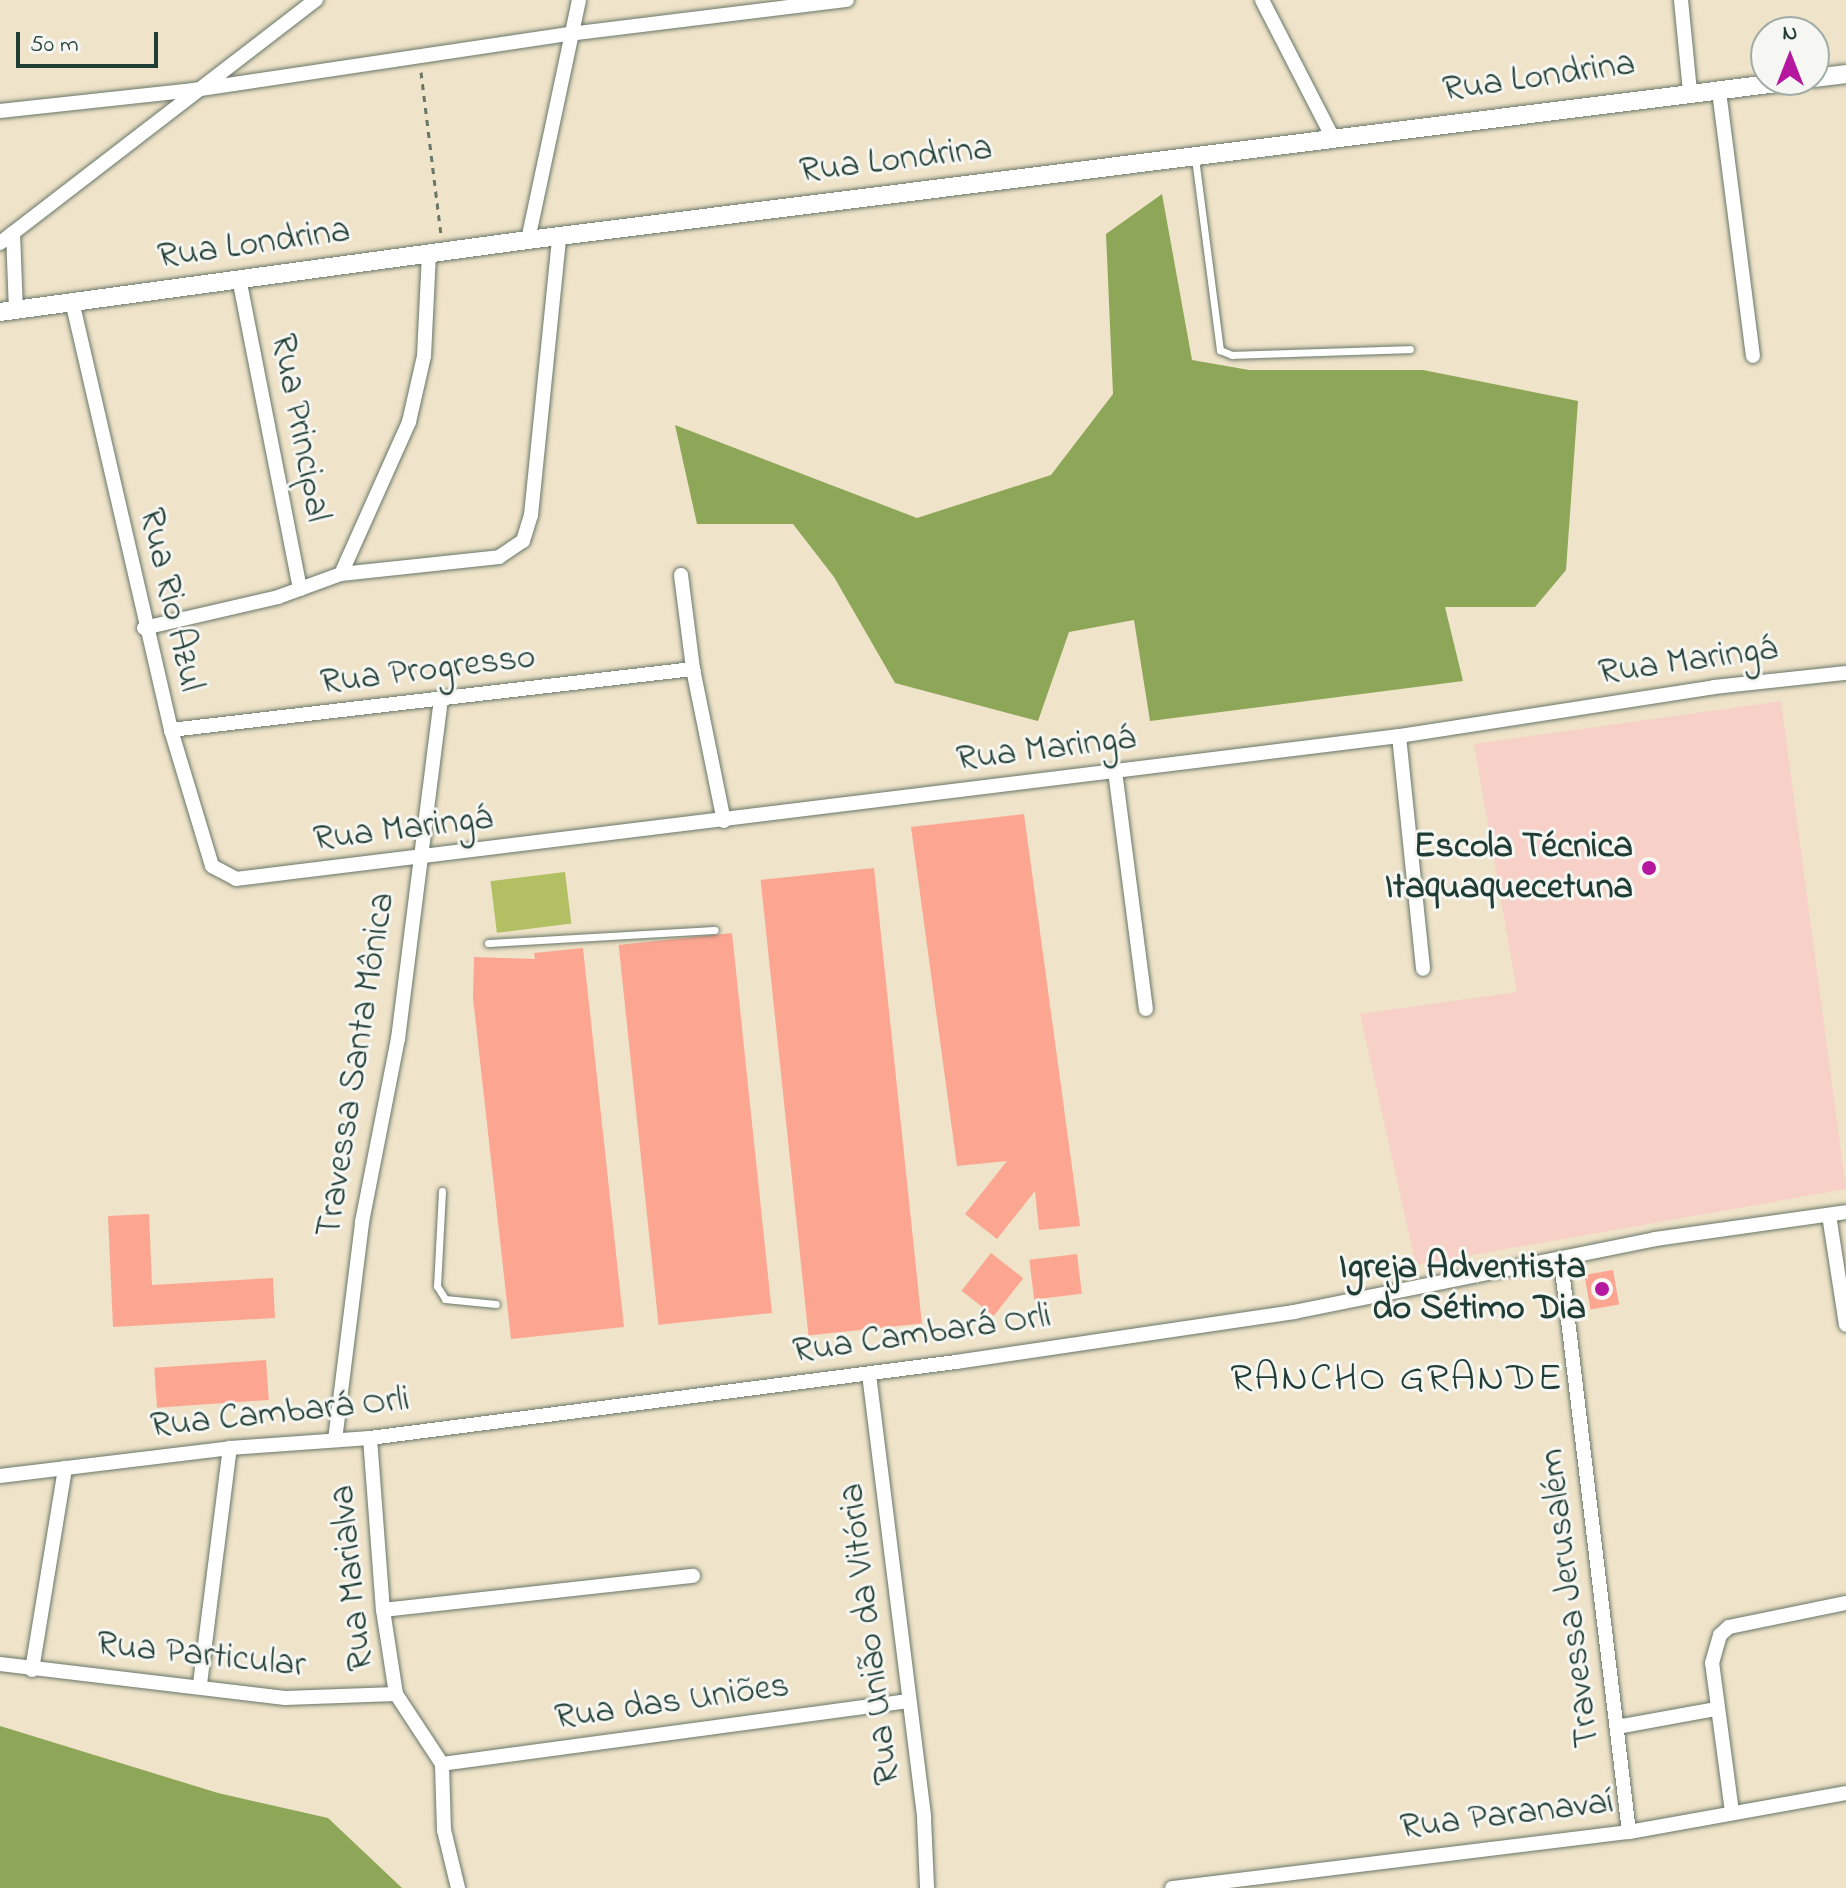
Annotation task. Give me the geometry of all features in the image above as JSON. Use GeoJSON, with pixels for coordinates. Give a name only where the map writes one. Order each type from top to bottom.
{"type":"FeatureCollection","features":[{"type":"Feature","properties":{"kind":"street"},"geometry":{"type":"LineString","coordinates":[[0,243],[194,90],[316,0]]}},
{"type":"Feature","properties":{"kind":"street"},"geometry":{"type":"LineString","coordinates":[[528,240],[569,34],[579,0]]}},
{"type":"Feature","properties":{"kind":"street"},"geometry":{"type":"LineString","coordinates":[[0,111],[194,90],[569,34],[847,0]]}},
{"type":"Feature","properties":{"kind":"street"},"geometry":{"type":"LineString","coordinates":[[1262,0],[1333,138]]}},
{"type":"Feature","properties":{"kind":"street"},"geometry":{"type":"LineString","coordinates":[[1681,0],[1690,91]]}},
{"type":"Feature","properties":{"kind":"street","name":"Rua Londrina"},"geometry":{"type":"LineString","coordinates":[[8,311],[528,240],[1690,91],[1750,87]]}},
{"type":"Feature","properties":{"kind":"street"},"geometry":{"type":"LineString","coordinates":[[1719,91],[1753,356]]}},
{"type":"Feature","properties":{"kind":"street"},"geometry":{"type":"LineString","coordinates":[[8,311],[13,233]]}},
{"type":"Feature","properties":{"kind":"street"},"geometry":{"type":"LineString","coordinates":[[144,628],[300,589],[341,574],[499,557],[523,541],[531,515],[559,237]]}},
{"type":"Feature","properties":{"kind":"street"},"geometry":{"type":"LineString","coordinates":[[341,574],[409,422],[424,356],[436,252]]}},
{"type":"Feature","properties":{"kind":"street","name":"Rua Principal"},"geometry":{"type":"LineString","coordinates":[[239,278],[300,589]]}},
{"type":"Feature","properties":{"kind":"street","name":"Rua Rio Azul"},"geometry":{"type":"LineString","coordinates":[[72,301],[144,628],[212,866],[222,875],[253,879]]}},
{"type":"Feature","properties":{"kind":"street"},"geometry":{"type":"LineString","coordinates":[[681,575],[693,669],[724,821]]}},
{"type":"Feature","properties":{"kind":"street","name":"Rua Progresso"},"geometry":{"type":"LineString","coordinates":[[171,730],[693,669]]}},
{"type":"Feature","properties":{"kind":"street","name":"Rua Maringá"},"geometry":{"type":"LineString","coordinates":[[253,879],[1399,736],[1714,687],[1846,673]]}},
{"type":"Feature","properties":{"kind":"street","name":"Travessa Santa Mônica"},"geometry":{"type":"LineString","coordinates":[[335,1440],[362,1222],[398,1039],[441,699]]}},
{"type":"Feature","properties":{"kind":"street"},"geometry":{"type":"LineString","coordinates":[[1399,736],[1423,969]]}},
{"type":"Feature","properties":{"kind":"street"},"geometry":{"type":"LineString","coordinates":[[1115,771],[1146,1009]]}},
{"type":"Feature","properties":{"kind":"street","name":"Rua Cambará Orli"},"geometry":{"type":"LineString","coordinates":[[0,1476],[230,1448],[370,1438],[869,1374],[1294,1312],[1561,1261],[1655,1239],[1846,1212]]}},
{"type":"Feature","properties":{"kind":"street"},"geometry":{"type":"LineString","coordinates":[[1829,1215],[1846,1325]]}},
{"type":"Feature","properties":{"kind":"street","name":"Travessa Jerusalém"},"geometry":{"type":"LineString","coordinates":[[1561,1261],[1629,1832]]}},
{"type":"Feature","properties":{"kind":"street","name":"Rua União da Vitória"},"geometry":{"type":"LineString","coordinates":[[869,1374],[909,1701],[927,1888]]}},
{"type":"Feature","properties":{"kind":"street","name":"Rua Marialva"},"geometry":{"type":"LineString","coordinates":[[370,1438],[383,1610],[396,1694],[442,1764]]}},
{"type":"Feature","properties":{"kind":"street"},"geometry":{"type":"LineString","coordinates":[[200,1684],[230,1448]]}},
{"type":"Feature","properties":{"kind":"street"},"geometry":{"type":"LineString","coordinates":[[32,1670],[65,1468]]}},
{"type":"Feature","properties":{"kind":"street"},"geometry":{"type":"LineString","coordinates":[[383,1610],[693,1576]]}},
{"type":"Feature","properties":{"kind":"street"},"geometry":{"type":"LineString","coordinates":[[1732,1812],[1712,1663],[1720,1635],[1729,1627],[1846,1603]]}},
{"type":"Feature","properties":{"kind":"street","name":"Rua Particular"},"geometry":{"type":"LineString","coordinates":[[0,1664],[32,1670],[200,1684],[285,1698],[396,1694]]}},
{"type":"Feature","properties":{"kind":"street","name":"Rua das Uniões"},"geometry":{"type":"LineString","coordinates":[[442,1764],[909,1701]]}},
{"type":"Feature","properties":{"kind":"street"},"geometry":{"type":"LineString","coordinates":[[1617,1727],[1716,1709]]}},
{"type":"Feature","properties":{"kind":"street"},"geometry":{"type":"LineString","coordinates":[[442,1764],[444,1830],[458,1888]]}},
{"type":"Feature","properties":{"kind":"street","name":"Rua Paranavaí"},"geometry":{"type":"LineString","coordinates":[[1172,1888],[1629,1832],[1846,1793]]}},
{"type":"Feature","properties":{"kind":"lane"},"geometry":{"type":"LineString","coordinates":[[1195,155],[1220,350],[1232,355],[1410,349]]}},
{"type":"Feature","properties":{"kind":"lane"},"geometry":{"type":"LineString","coordinates":[[488,943],[715,930]]}},
{"type":"Feature","properties":{"kind":"lane"},"geometry":{"type":"LineString","coordinates":[[442,1191],[437,1286],[445,1299],[496,1304]]}},
{"type":"Feature","properties":{"kind":"path"},"geometry":{"type":"LineString","coordinates":[[419,55],[436,252]]}},
{"type":"Feature","properties":{"kind":"shaded area","name":"Escola Técnica Itaquaquecetuna"},"geometry":{"type":"Polygon","coordinates":[[[1781,701],[1846,1189],[1416,1265],[1360,1014],[1517,992],[1474,744],[1781,701]]]}},
{"type":"Feature","properties":{"kind":"green space"},"geometry":{"type":"Polygon","coordinates":[[[1162,194],[1192,360],[1249,370],[1423,370],[1578,401],[1566,570],[1535,607],[1445,607],[1463,681],[1150,721],[1134,620],[1069,632],[1038,721],[895,683],[834,577],[793,524],[697,524],[675,425],[917,518],[1051,475],[1113,394],[1106,234],[1162,194]]]}},
{"type":"Feature","properties":{"kind":"green space"},"geometry":{"type":"Polygon","coordinates":[[[565,872],[571,924],[497,933],[491,881],[565,872]]]}},
{"type":"Feature","properties":{"kind":"green space"},"geometry":{"type":"Polygon","coordinates":[[[0,1726],[218,1793],[328,1818],[402,1888],[0,1888],[0,1726]]]}},
{"type":"Feature","properties":{"kind":"building"},"geometry":{"type":"Polygon","coordinates":[[[1024,814],[1080,1226],[1039,1230],[1035,1191],[997,1239],[965,1214],[1007,1161],[957,1166],[911,827],[1024,814]]]}},
{"type":"Feature","properties":{"kind":"building"},"geometry":{"type":"Polygon","coordinates":[[[874,868],[922,1323],[808,1335],[761,880],[874,868]]]}},
{"type":"Feature","properties":{"kind":"building"},"geometry":{"type":"Polygon","coordinates":[[[732,933],[772,1313],[659,1325],[619,945],[732,933]]]}},
{"type":"Feature","properties":{"kind":"building"},"geometry":{"type":"Polygon","coordinates":[[[583,948],[624,1327],[511,1339],[473,998],[474,957],[535,959],[534,953],[583,948]]]}},
{"type":"Feature","properties":{"kind":"building"},"geometry":{"type":"Polygon","coordinates":[[[149,1214],[152,1285],[273,1278],[275,1318],[113,1327],[108,1216],[149,1214]]]}},
{"type":"Feature","properties":{"kind":"building"},"geometry":{"type":"Polygon","coordinates":[[[991,1253],[1023,1278],[994,1316],[961,1291],[991,1253]]]}},
{"type":"Feature","properties":{"kind":"building"},"geometry":{"type":"Polygon","coordinates":[[[1077,1254],[1082,1294],[1034,1300],[1029,1260],[1077,1254]]]}},
{"type":"Feature","properties":{"kind":"building","name":"Igreja Adventista do Sétimo Dia"},"geometry":{"type":"Polygon","coordinates":[[[1613,1270],[1619,1304],[1591,1310],[1584,1275],[1613,1270]]]}},
{"type":"Feature","properties":{"kind":"building"},"geometry":{"type":"Polygon","coordinates":[[[266,1360],[269,1400],[157,1408],[154,1368],[266,1360]]]}},
{"type":"Feature","properties":{"kind":"place","name":"Escola Técnica Itaquaquecetuna"},"geometry":{"type":"Point","coordinates":[1649,868]}},
{"type":"Feature","properties":{"kind":"place","name":"Igreja Adventista do Sétimo Dia"},"geometry":{"type":"Point","coordinates":[1602,1289]}},
{"type":"Feature","properties":{"kind":"district","name":"RANCHO GRANDE"},"geometry":{"type":"Point","coordinates":[1397,1380]}}]}
